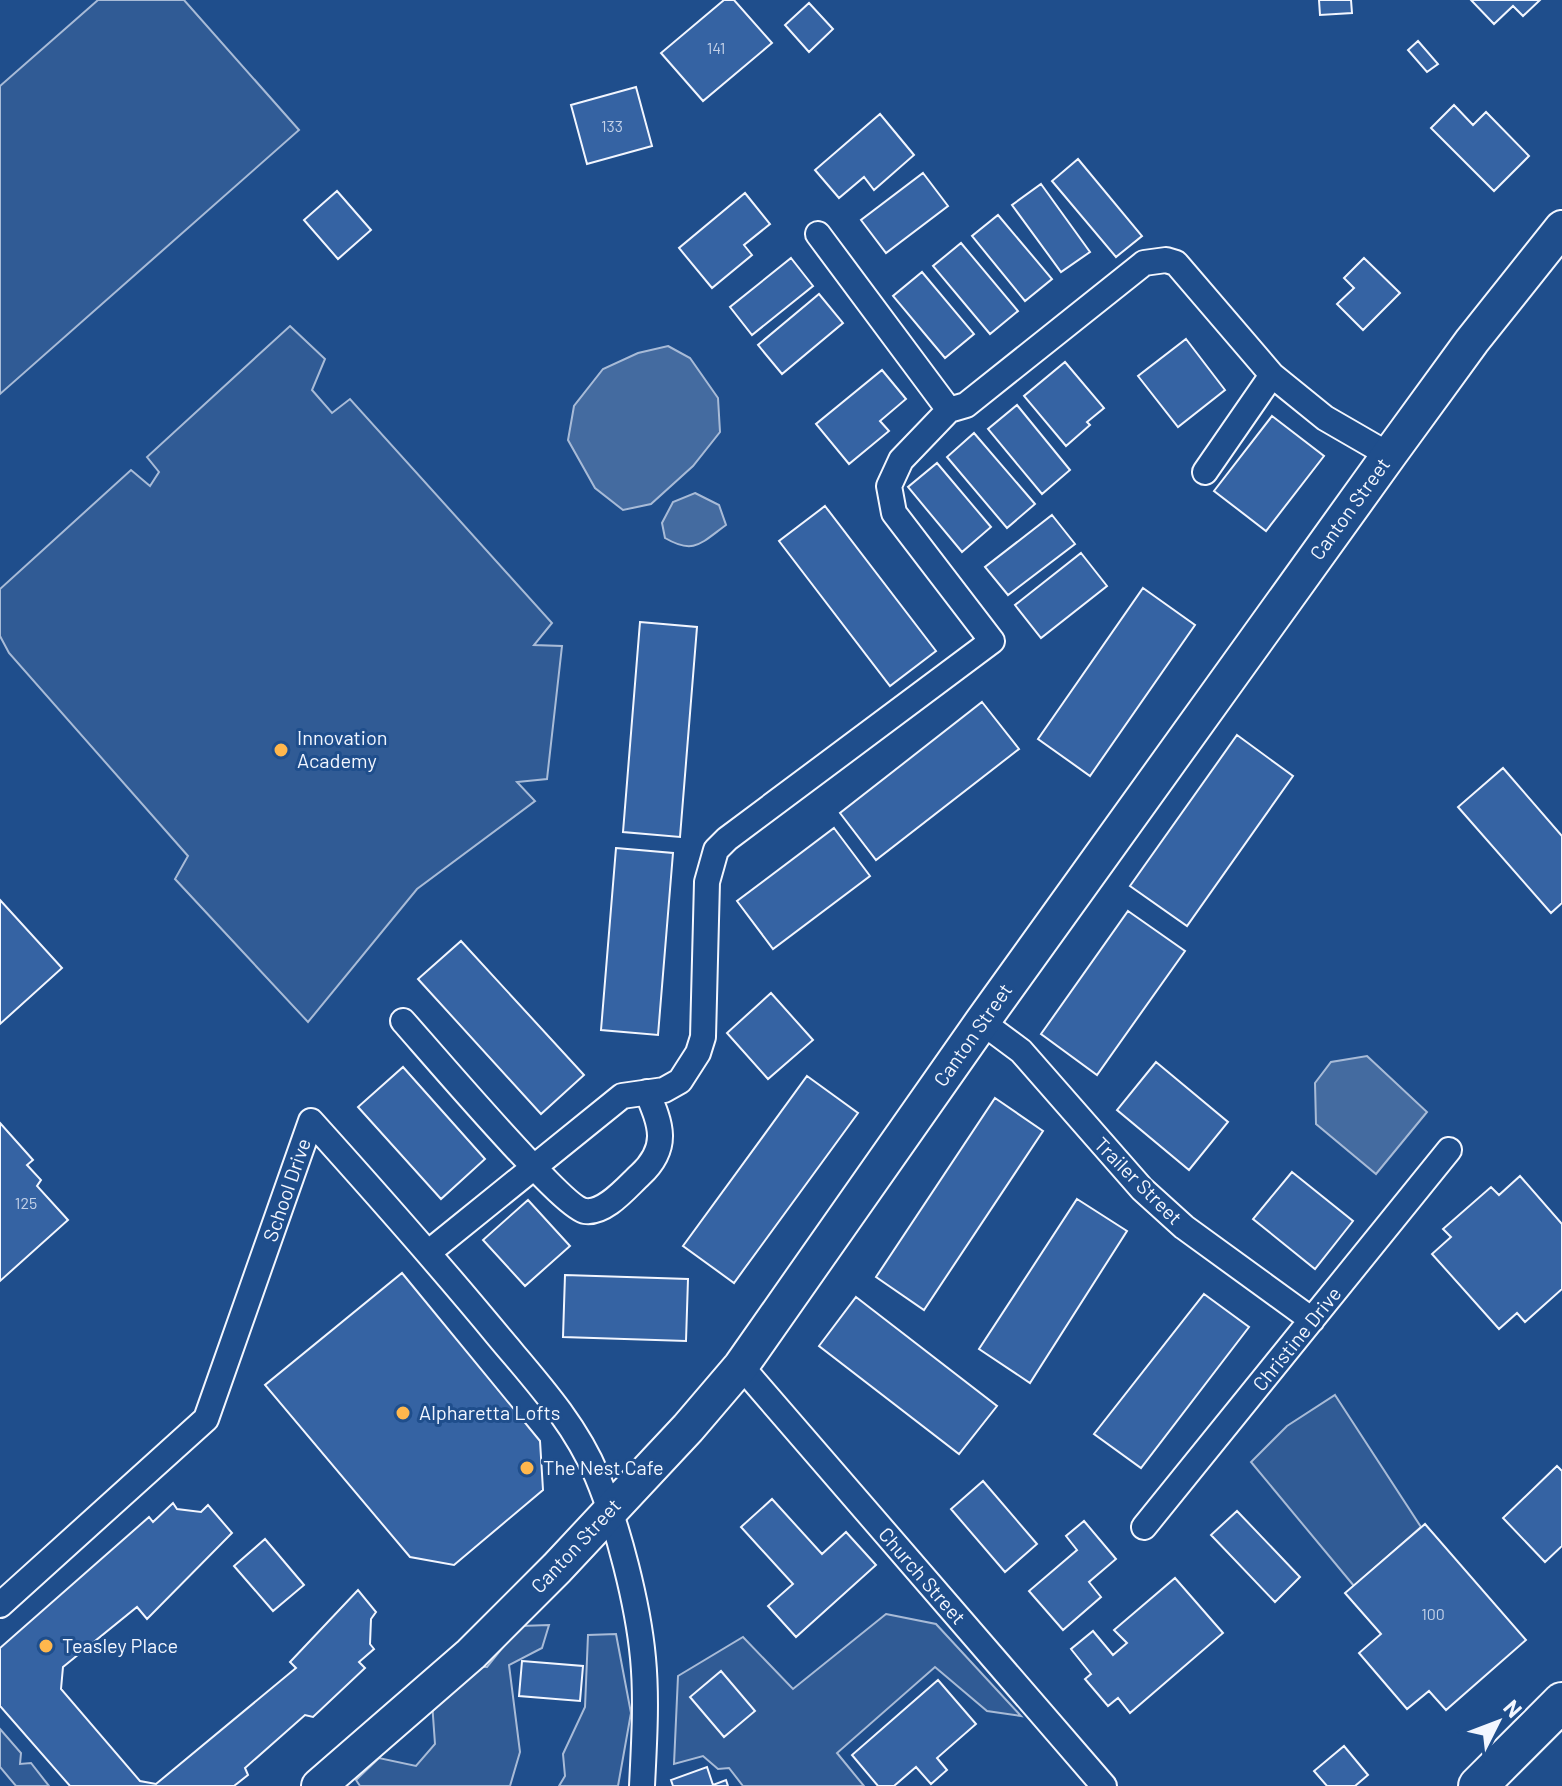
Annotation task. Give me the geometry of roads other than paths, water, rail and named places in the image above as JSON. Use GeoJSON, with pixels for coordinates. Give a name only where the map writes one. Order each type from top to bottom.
{"type":"FeatureCollection","features":[{"type":"Feature","properties":{"kind":"main road"},"geometry":{"type":"LineString","coordinates":[[1478,1786],[1562,1702]]}},
{"type":"Feature","properties":{"kind":"street","name":"Canton Street"},"geometry":{"type":"LineString","coordinates":[[319,1786],[471,1654],[557,1568],[741,1366],[982,1022],[1389,455],[1472,341],[1562,228]]}},
{"type":"Feature","properties":{"kind":"street"},"geometry":{"type":"LineString","coordinates":[[818,234],[949,410]]}},
{"type":"Feature","properties":{"kind":"street"},"geometry":{"type":"LineString","coordinates":[[429,1252],[622,1096],[664,1090],[680,1081],[698,1053],[706,1024],[707,882],[716,850],[992,641],[894,513],[889,486],[901,460],[949,410],[966,405],[1144,263],[1166,260],[1176,263],[1272,375],[1325,418],[1389,455]]}},
{"type":"Feature","properties":{"kind":"street"},"geometry":{"type":"LineString","coordinates":[[1205,472],[1272,375]]}},
{"type":"Feature","properties":{"kind":"street"},"geometry":{"type":"LineString","coordinates":[[403,1021],[534,1167],[575,1207],[587,1212],[600,1209],[653,1162],[661,1139],[660,1124],[647,1092]]}},
{"type":"Feature","properties":{"kind":"street","name":"Trailer Street"},"geometry":{"type":"LineString","coordinates":[[982,1022],[1021,1051],[1142,1189],[1184,1227],[1312,1320]]}},
{"type":"Feature","properties":{"kind":"street","name":"School Drive"},"geometry":{"type":"LineString","coordinates":[[0,1605],[206,1419],[311,1121],[429,1252],[567,1422],[598,1477],[626,1568],[643,1659],[642,1786]]}},
{"type":"Feature","properties":{"kind":"street","name":"Christine Drive"},"geometry":{"type":"LineString","coordinates":[[1144,1527],[1449,1150]]}},
{"type":"Feature","properties":{"kind":"street","name":"Church Street"},"geometry":{"type":"LineString","coordinates":[[741,1366],[1104,1786]]}},
{"type":"Feature","properties":{"kind":"place","name":"Innovation Academy"},"geometry":{"type":"Point","coordinates":[281,750]}},
{"type":"Feature","properties":{"kind":"place","name":"Alpharetta Lofts"},"geometry":{"type":"Point","coordinates":[403,1413]}},
{"type":"Feature","properties":{"kind":"place","name":"The Nest Cafe"},"geometry":{"type":"Point","coordinates":[527,1468]}},
{"type":"Feature","properties":{"kind":"place","name":"Teasley Place"},"geometry":{"type":"Point","coordinates":[46,1646]}}]}
